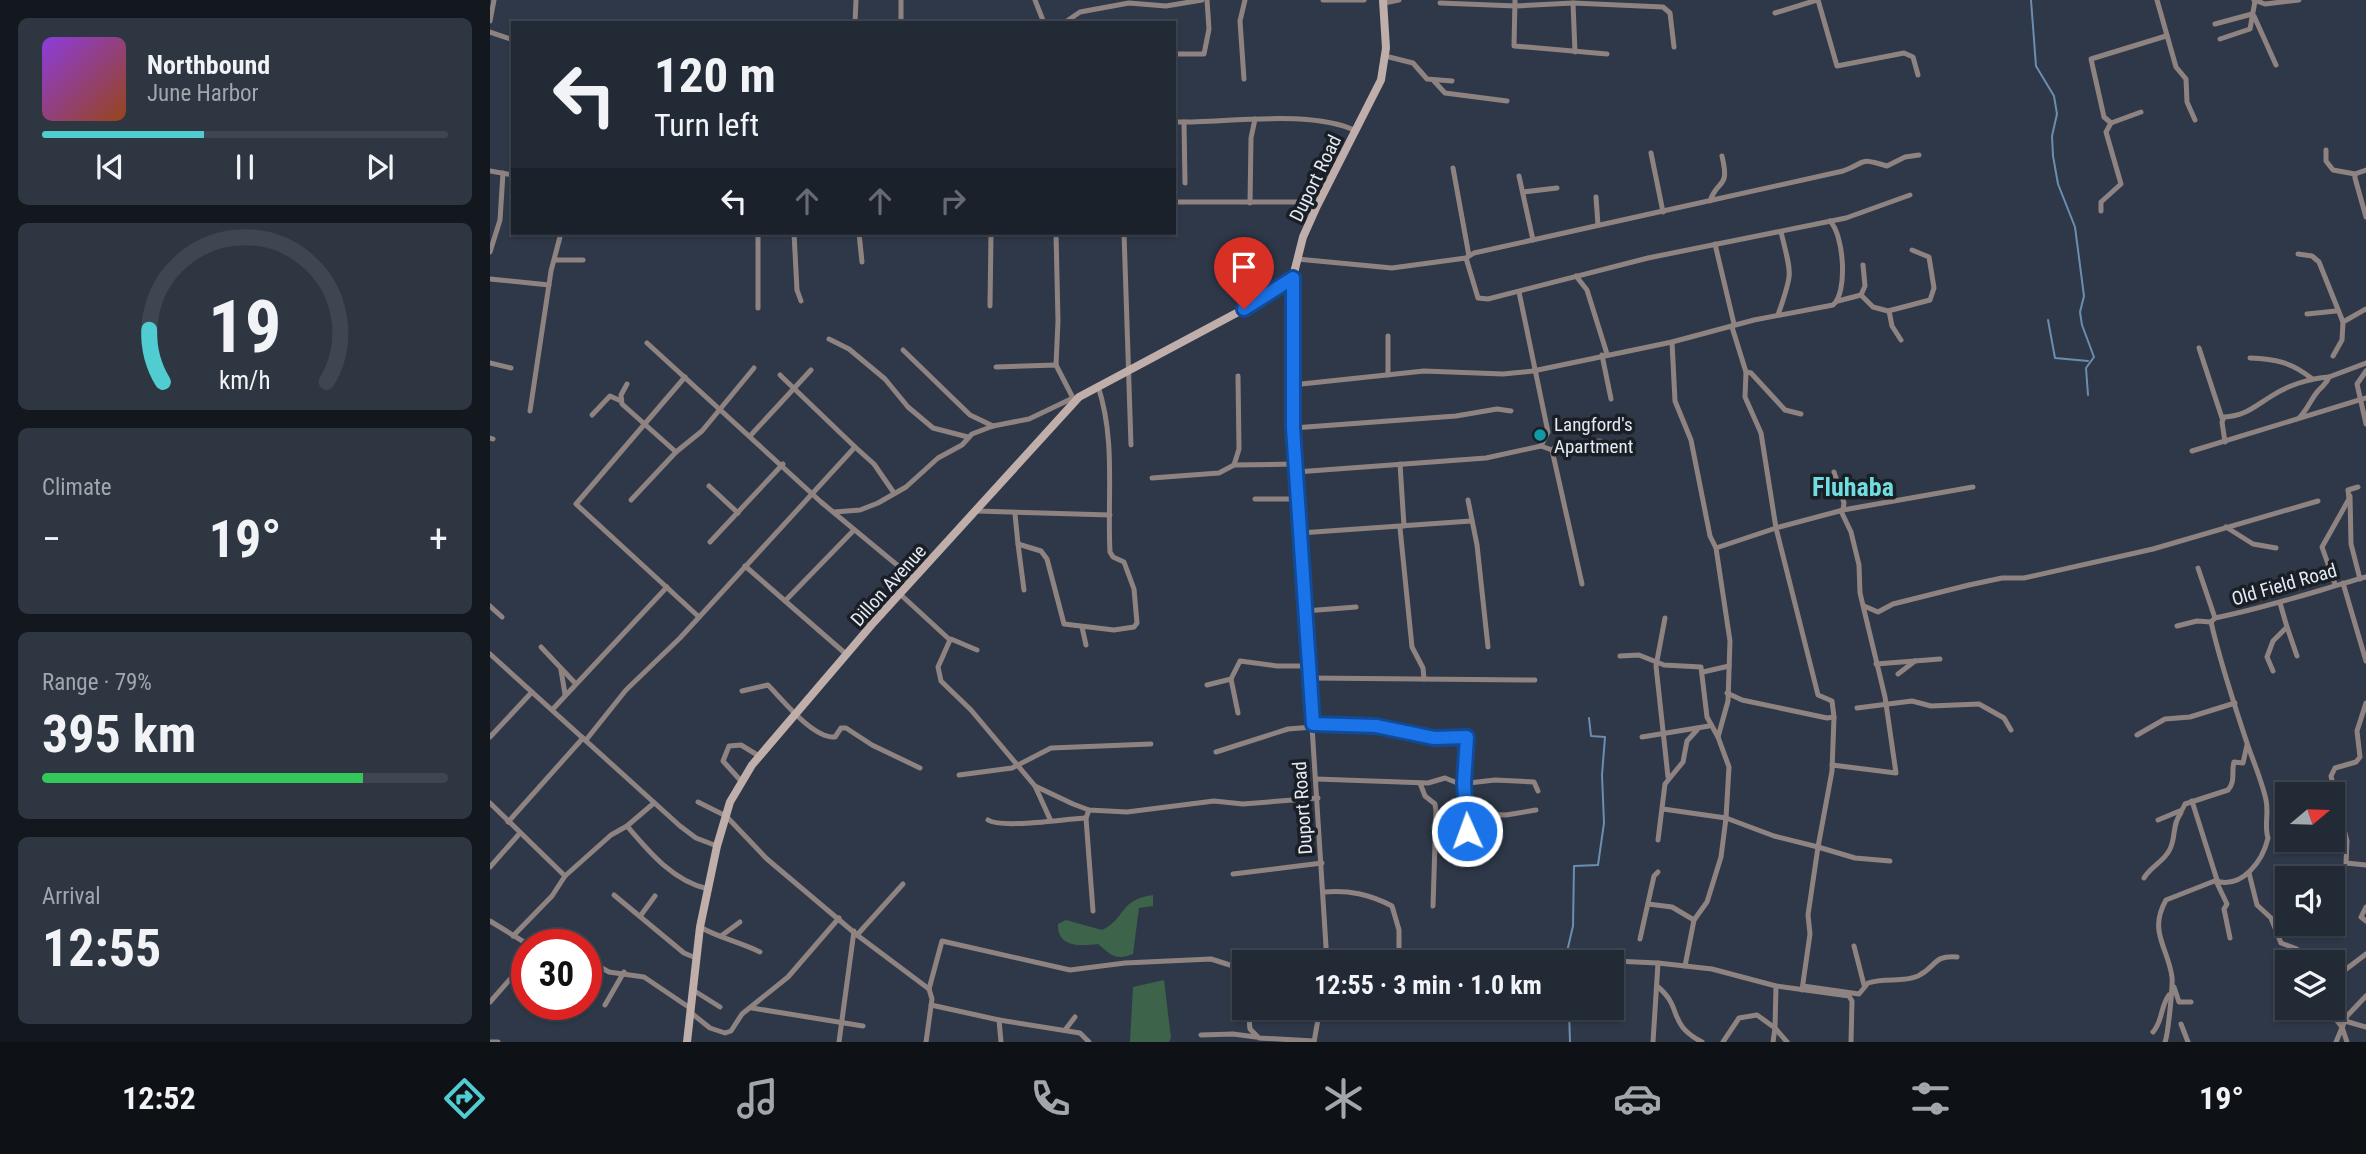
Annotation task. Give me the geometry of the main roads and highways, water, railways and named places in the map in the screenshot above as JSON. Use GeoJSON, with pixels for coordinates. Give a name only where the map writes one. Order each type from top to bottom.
{"type":"FeatureCollection","features":[{"type":"Feature","properties":{"kind":"waterway"},"geometry":{"type":"LineString","coordinates":[[2031,0],[2036,66],[2054,96],[2057,114],[2052,136],[2053,156],[2058,184],[2075,227],[2084,296],[2080,312],[2094,357],[2086,368],[2088,395]]}},
{"type":"Feature","properties":{"kind":"waterway"},"geometry":{"type":"LineString","coordinates":[[2048,320],[2055,358],[2088,361]]}},
{"type":"Feature","properties":{"kind":"waterway"},"geometry":{"type":"LineString","coordinates":[[1567,950],[1573,926],[1574,866],[1598,865],[1604,823],[1602,775],[1605,737],[1591,736],[1589,718]]}},
{"type":"Feature","properties":{"kind":"waterway"},"geometry":{"type":"LineString","coordinates":[[1569,1020],[1570,1042]]}},
{"type":"Feature","properties":{"kind":"place","name":"Langford's Apartment"},"geometry":{"type":"Point","coordinates":[1540,435]}},
{"type":"Feature","properties":{"kind":"district","name":"Fluhaba"},"geometry":{"type":"Point","coordinates":[1853,487]}}]}
